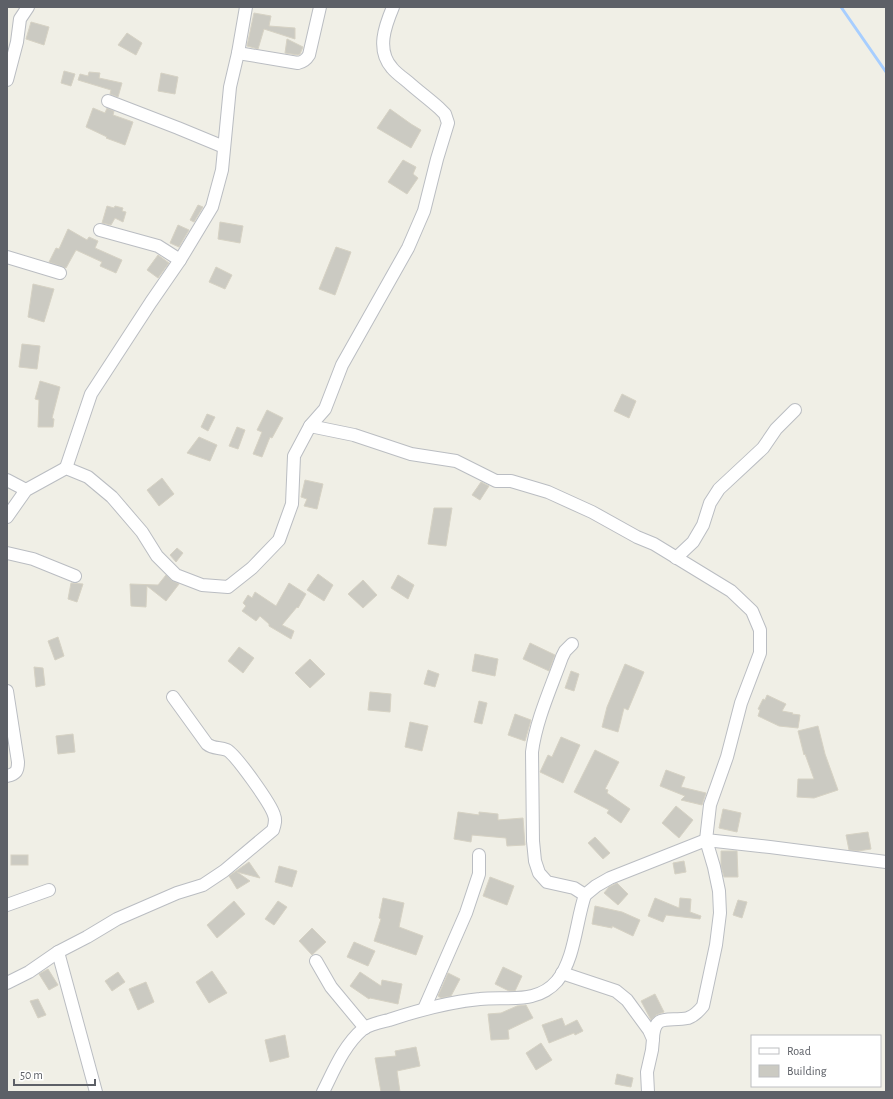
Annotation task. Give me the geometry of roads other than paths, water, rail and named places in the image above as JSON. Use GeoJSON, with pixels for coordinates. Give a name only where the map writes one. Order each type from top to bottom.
{"type":"FeatureCollection","features":[{"type":"Feature","properties":{"kind":"street"},"geometry":{"type":"LineString","coordinates":[[7,80],[17,42],[20,19],[28,7]]}},
{"type":"Feature","properties":{"kind":"street"},"geometry":{"type":"LineString","coordinates":[[7,517],[26,490],[66,468],[91,394],[180,260],[212,206],[222,170],[230,87],[246,7]]}},
{"type":"Feature","properties":{"kind":"street"},"geometry":{"type":"LineString","coordinates":[[238,53],[298,63],[306,60],[309,55],[320,7]]}},
{"type":"Feature","properties":{"kind":"street"},"geometry":{"type":"LineString","coordinates":[[66,468],[88,477],[112,497],[142,532],[157,556],[176,574],[202,585],[228,587],[252,568],[279,540],[292,504],[294,456],[310,426],[325,409],[342,365],[408,248],[424,211],[448,123],[445,114],[392,68],[386,58],[383,48],[383,38],[393,7]]}},
{"type":"Feature","properties":{"kind":"street"},"geometry":{"type":"LineString","coordinates":[[108,101],[224,147]]}},
{"type":"Feature","properties":{"kind":"street"},"geometry":{"type":"LineString","coordinates":[[100,230],[158,246],[180,260]]}},
{"type":"Feature","properties":{"kind":"street"},"geometry":{"type":"LineString","coordinates":[[7,257],[60,273]]}},
{"type":"Feature","properties":{"kind":"street"},"geometry":{"type":"LineString","coordinates":[[676,558],[693,542],[700,531],[710,503],[718,488],[763,448],[776,429],[795,410]]}},
{"type":"Feature","properties":{"kind":"street"},"geometry":{"type":"LineString","coordinates":[[310,426],[354,435],[410,454],[456,461],[496,481],[511,482],[548,492],[592,512],[637,537],[654,544],[731,591],[752,611],[760,630],[760,653],[741,703],[727,757],[710,805],[706,840],[719,890],[720,913],[716,945],[703,1006],[698,1013],[688,1018],[664,1019],[658,1022],[654,1027],[652,1050],[647,1072],[648,1092]]}},
{"type":"Feature","properties":{"kind":"street"},"geometry":{"type":"LineString","coordinates":[[7,480],[26,490]]}},
{"type":"Feature","properties":{"kind":"street"},"geometry":{"type":"LineString","coordinates":[[7,553],[33,559],[75,576]]}},
{"type":"Feature","properties":{"kind":"street"},"geometry":{"type":"LineString","coordinates":[[572,644],[565,651],[562,658],[534,740],[532,752],[533,842],[535,861],[539,873],[547,882],[574,888],[585,895]]}},
{"type":"Feature","properties":{"kind":"street"},"geometry":{"type":"LineString","coordinates":[[7,690],[18,770],[13,775],[7,776]]}},
{"type":"Feature","properties":{"kind":"street"},"geometry":{"type":"LineString","coordinates":[[7,983],[29,972],[58,952],[117,919],[177,893],[203,885],[224,871],[273,830],[276,822],[274,814],[260,790],[230,753],[207,744],[173,697]]}},
{"type":"Feature","properties":{"kind":"street"},"geometry":{"type":"LineString","coordinates":[[323,1092],[350,1042],[365,1028],[424,1009],[480,999],[532,996],[548,989],[558,980],[571,953],[579,911],[585,895],[596,886],[610,878],[706,840],[886,862]]}},
{"type":"Feature","properties":{"kind":"street"},"geometry":{"type":"LineString","coordinates":[[424,1009],[466,913],[479,874],[479,855]]}},
{"type":"Feature","properties":{"kind":"street"},"geometry":{"type":"LineString","coordinates":[[7,905],[49,890]]}},
{"type":"Feature","properties":{"kind":"street"},"geometry":{"type":"LineString","coordinates":[[58,952],[96,1092]]}},
{"type":"Feature","properties":{"kind":"street"},"geometry":{"type":"LineString","coordinates":[[316,962],[332,987],[365,1028]]}},
{"type":"Feature","properties":{"kind":"street"},"geometry":{"type":"LineString","coordinates":[[562,973],[616,991],[627,1000],[649,1030],[653,1039]]}},
{"type":"Feature","properties":{"kind":"waterway"},"geometry":{"type":"LineString","coordinates":[[841,7],[886,72]]}}]}
